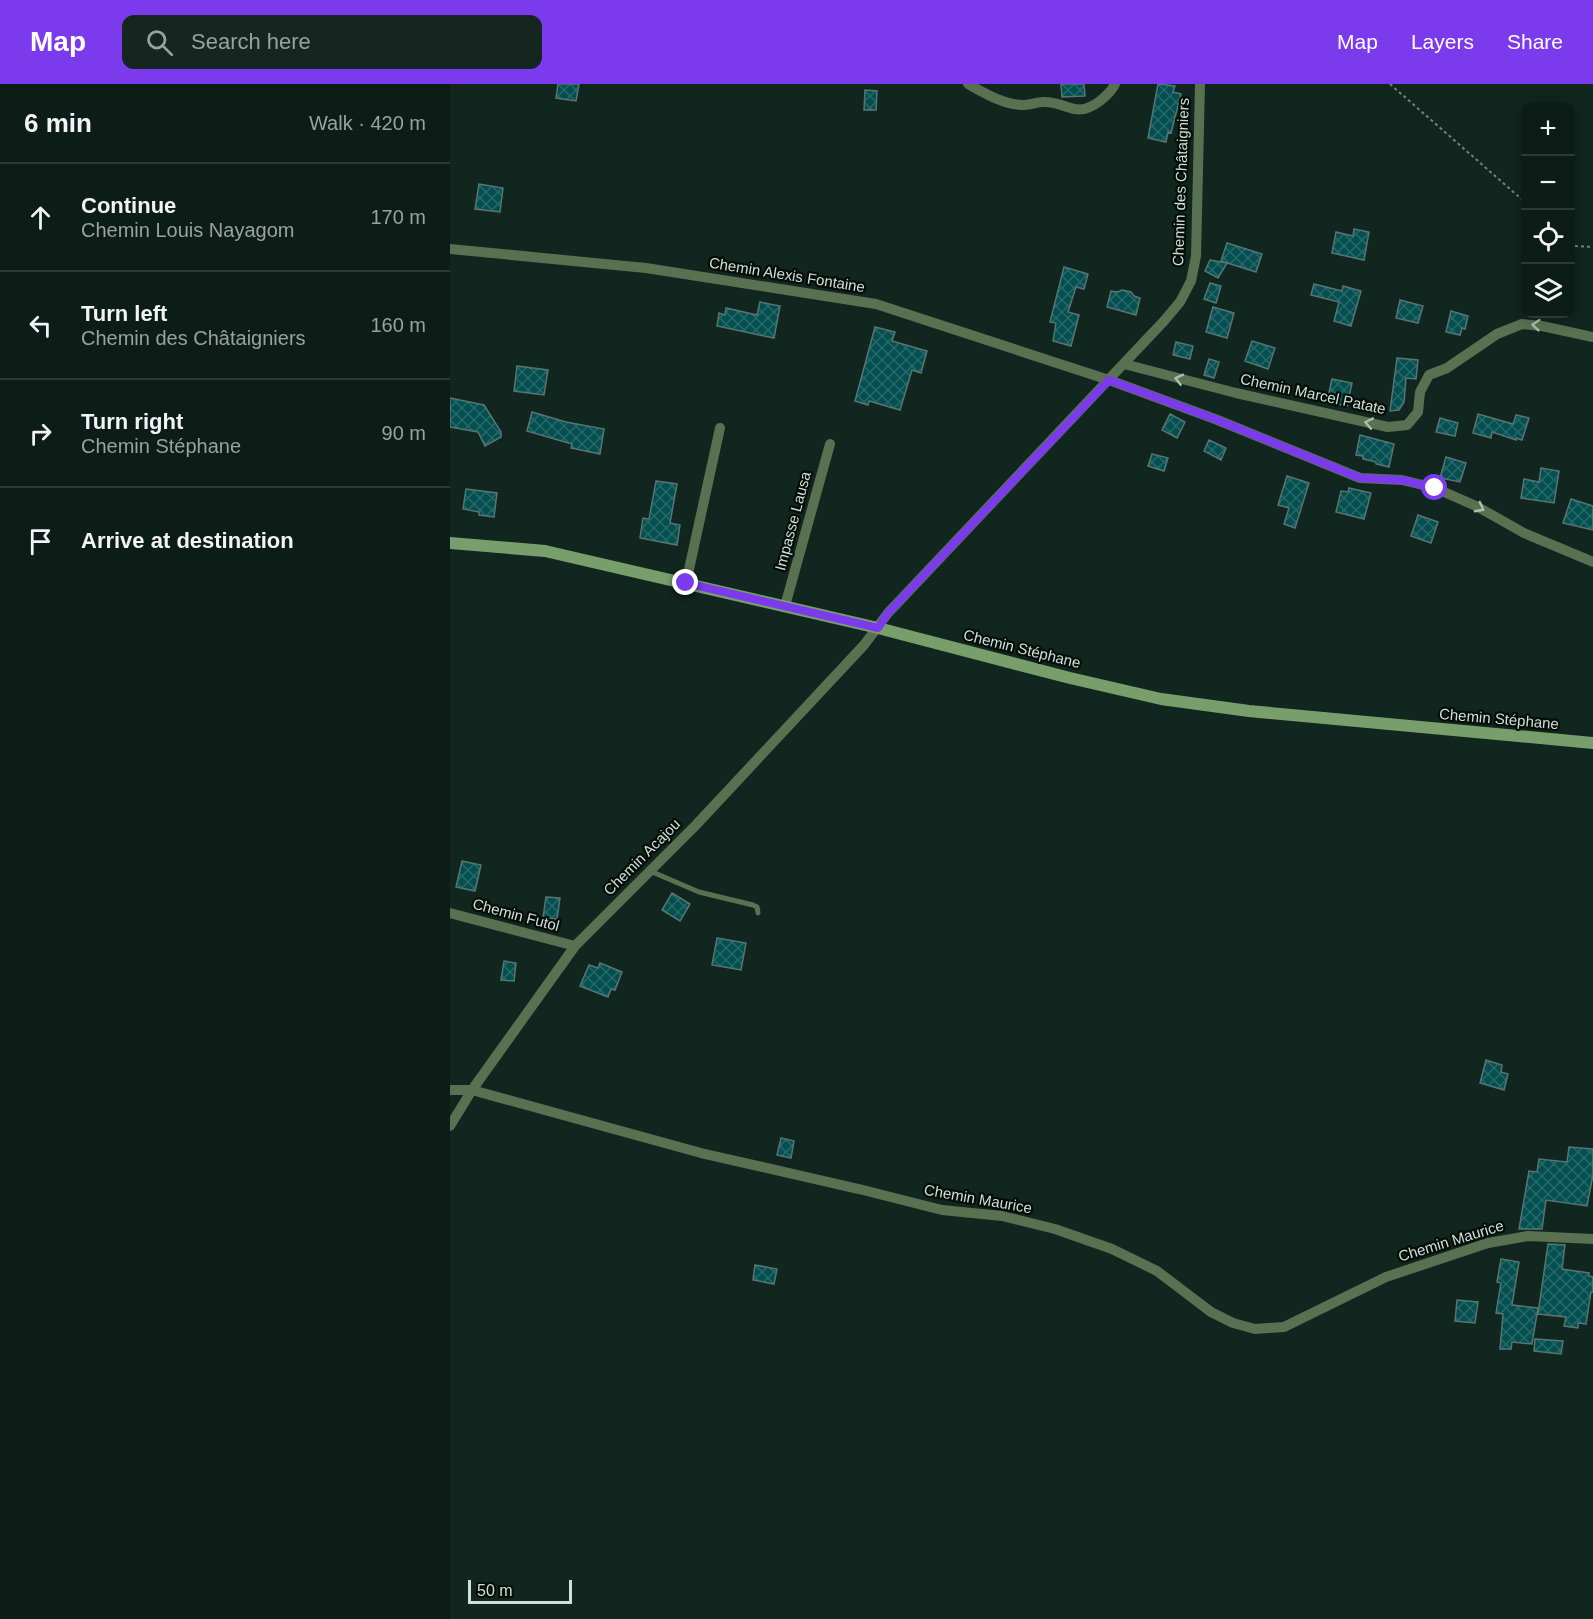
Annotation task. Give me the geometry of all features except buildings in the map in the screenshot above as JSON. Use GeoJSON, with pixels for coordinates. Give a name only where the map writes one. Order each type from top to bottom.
{"type":"FeatureCollection","features":[{"type":"Feature","properties":{"kind":"main road","name":"Chemin Stéphane"},"geometry":{"type":"LineString","coordinates":[[450,543],[545,550],[878,628],[1161,699],[1250,711],[1593,743]]}},
{"type":"Feature","properties":{"kind":"street"},"geometry":{"type":"LineString","coordinates":[[968,84],[994,98],[1012,104],[1027,105],[1044,102],[1081,111],[1094,106],[1107,96],[1115,84]]}},
{"type":"Feature","properties":{"kind":"street","name":"Chemin des Châtaigniers"},"geometry":{"type":"LineString","coordinates":[[878,628],[888,613],[1180,302],[1191,281],[1196,256],[1200,84]]}},
{"type":"Feature","properties":{"kind":"street","name":"Chemin Alexis Fontaine"},"geometry":{"type":"LineString","coordinates":[[450,249],[646,268],[876,304],[1109,380],[1215,419],[1360,478],[1402,480],[1435,488],[1476,506],[1524,533],[1593,562]]}},
{"type":"Feature","properties":{"kind":"street","name":"Chemin Marcel Patate"},"geometry":{"type":"LineString","coordinates":[[1124,364],[1236,393],[1388,426],[1407,425],[1418,412],[1420,392],[1429,375],[1447,368],[1497,334],[1521,324],[1574,331],[1593,337]]}},
{"type":"Feature","properties":{"kind":"street"},"geometry":{"type":"LineString","coordinates":[[686,583],[720,428]]}},
{"type":"Feature","properties":{"kind":"street","name":"Impasse Lausa"},"geometry":{"type":"LineString","coordinates":[[785,606],[830,444]]}},
{"type":"Feature","properties":{"kind":"street","name":"Chemin Acajou"},"geometry":{"type":"LineString","coordinates":[[450,1126],[472,1090],[575,946],[704,817],[878,628]]}},
{"type":"Feature","properties":{"kind":"street","name":"Chemin Futol"},"geometry":{"type":"LineString","coordinates":[[450,913],[575,946]]}},
{"type":"Feature","properties":{"kind":"street","name":"Chemin Maurice"},"geometry":{"type":"LineString","coordinates":[[450,1090],[472,1090],[701,1153],[942,1210],[1002,1216],[1055,1229],[1112,1249],[1157,1271],[1211,1312],[1233,1323],[1255,1329],[1284,1327],[1386,1277],[1488,1243],[1528,1236],[1593,1239]]}},
{"type":"Feature","properties":{"kind":"lane"},"geometry":{"type":"LineString","coordinates":[[650,871],[699,892],[753,905],[757,907],[758,912]]}},
{"type":"Feature","properties":{"kind":"path"},"geometry":{"type":"LineString","coordinates":[[1390,84],[1521,199]]}},
{"type":"Feature","properties":{"kind":"path"},"geometry":{"type":"LineString","coordinates":[[1575,246],[1593,248]]}},
{"type":"Feature","properties":{"kind":"route"},"geometry":{"type":"LineString","coordinates":[[686,583],[878,628],[888,613],[1109,380],[1215,419],[1360,478],[1402,480],[1435,488]]}}]}
